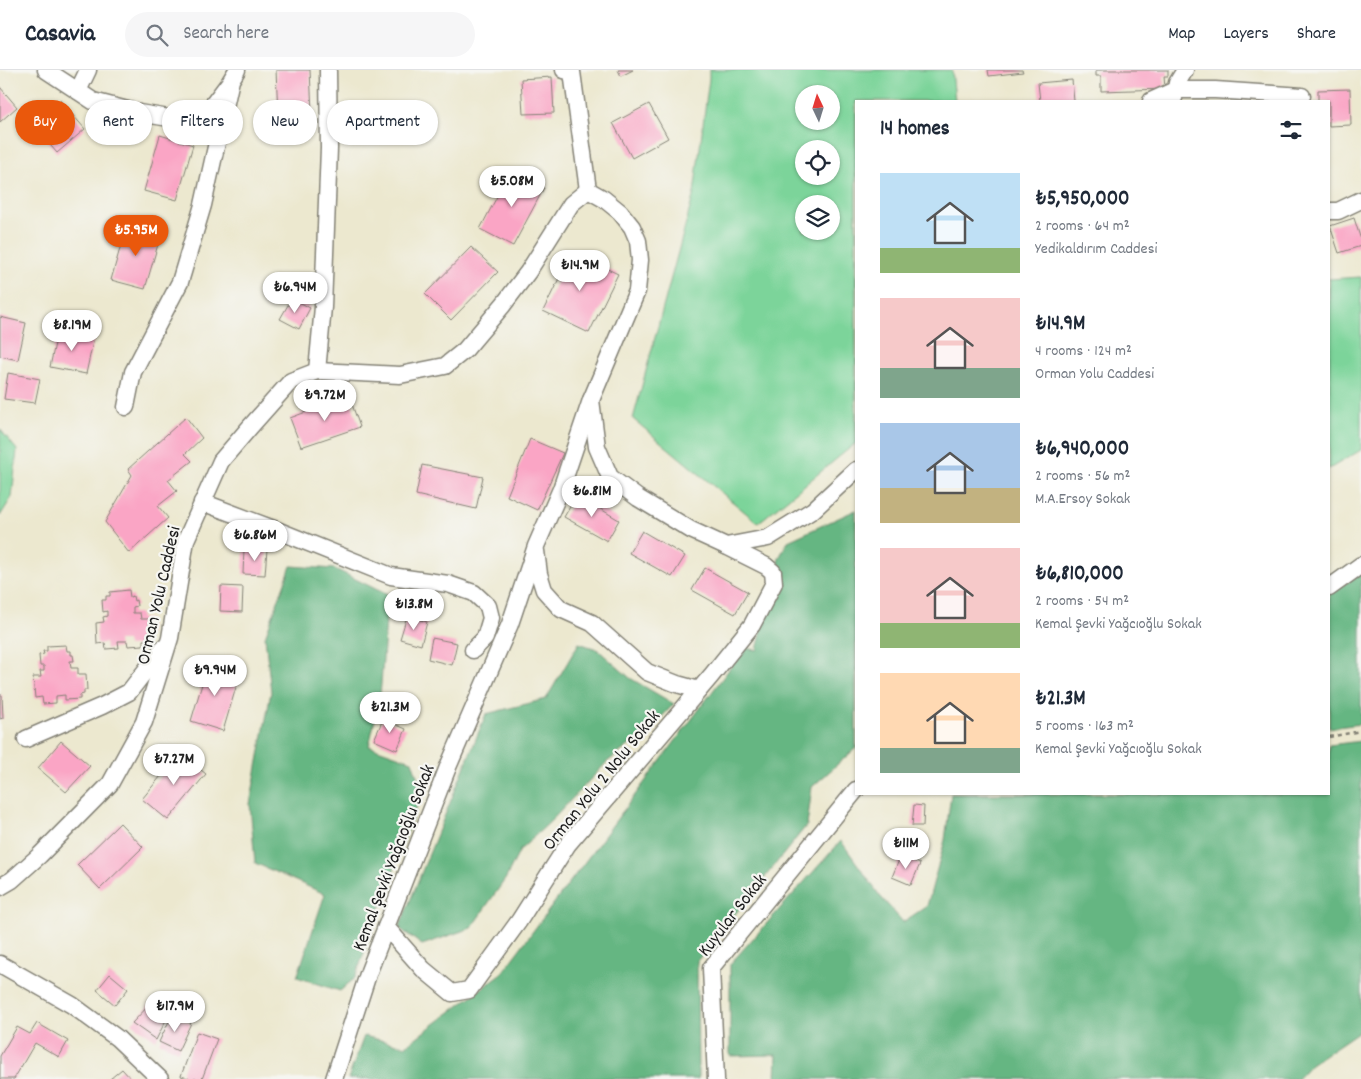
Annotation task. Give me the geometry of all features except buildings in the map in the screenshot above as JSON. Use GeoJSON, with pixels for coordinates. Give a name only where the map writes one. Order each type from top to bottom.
{"type":"FeatureCollection","features":[{"type":"Feature","properties":{"kind":"street"},"geometry":{"type":"LineString","coordinates":[[46,70],[93,101],[140,113],[199,124],[234,75]]}},
{"type":"Feature","properties":{"kind":"street"},"geometry":{"type":"LineString","coordinates":[[78,91],[88,70]]}},
{"type":"Feature","properties":{"kind":"street"},"geometry":{"type":"LineString","coordinates":[[317,371],[323,307],[328,157],[328,70]]}},
{"type":"Feature","properties":{"kind":"street"},"geometry":{"type":"LineString","coordinates":[[564,70],[572,72],[588,190],[604,199],[620,212],[632,227],[638,241],[640,260],[637,291],[591,400],[597,447],[610,477],[645,503],[691,530],[726,546],[768,538],[813,510],[855,471]]}},
{"type":"Feature","properties":{"kind":"street"},"geometry":{"type":"LineString","coordinates":[[1174,96],[1177,83],[1184,70]]}},
{"type":"Feature","properties":{"kind":"street"},"geometry":{"type":"LineString","coordinates":[[126,407],[133,372],[180,282],[203,205],[234,75]]}},
{"type":"Feature","properties":{"kind":"street"},"geometry":{"type":"LineString","coordinates":[[1156,100],[1215,90],[1302,96]]}},
{"type":"Feature","properties":{"kind":"street","name":"Orman Yolu Caddesi"},"geometry":{"type":"LineString","coordinates":[[0,887],[12,880],[40,855],[110,784],[144,722],[170,638],[186,540],[222,462],[250,427],[291,381],[317,371],[400,375],[419,373],[445,366],[465,350],[503,305],[528,272],[571,204],[588,190]]}},
{"type":"Feature","properties":{"kind":"street"},"geometry":{"type":"LineString","coordinates":[[1330,211],[1338,211],[1361,200]]}},
{"type":"Feature","properties":{"kind":"street","name":"Kemal Şevki Yağcıoğlu Sokak"},"geometry":{"type":"LineString","coordinates":[[334,1079],[369,971],[448,767],[510,624],[536,546],[561,489],[591,400]]}},
{"type":"Feature","properties":{"kind":"street"},"geometry":{"type":"LineString","coordinates":[[202,502],[391,576],[448,584],[474,593],[488,606],[491,618],[485,638],[473,650]]}},
{"type":"Feature","properties":{"kind":"street"},"geometry":{"type":"LineString","coordinates":[[536,546],[539,574],[544,590],[561,609],[592,623],[647,672],[677,684],[699,690]]}},
{"type":"Feature","properties":{"kind":"street","name":"Orman Yolu 2 Nolu Sokak"},"geometry":{"type":"LineString","coordinates":[[386,927],[423,970],[452,993],[469,990],[519,921],[568,844],[752,625],[774,583],[773,572],[766,566],[726,546]]}},
{"type":"Feature","properties":{"kind":"street"},"geometry":{"type":"LineString","coordinates":[[1330,587],[1361,565]]}},
{"type":"Feature","properties":{"kind":"street"},"geometry":{"type":"LineString","coordinates":[[26,739],[102,706],[129,692],[170,638]]}},
{"type":"Feature","properties":{"kind":"street","name":"Kuyular Sokak"},"geometry":{"type":"LineString","coordinates":[[716,1079],[711,968],[853,793]]}},
{"type":"Feature","properties":{"kind":"street"},"geometry":{"type":"LineString","coordinates":[[0,964],[72,1005],[117,1038],[160,1079]]}},
{"type":"Feature","properties":{"kind":"path"},"geometry":{"type":"LineString","coordinates":[[1330,737],[1361,731]]}},
{"type":"Feature","properties":{"kind":"green space"},"geometry":{"type":"Polygon","coordinates":[[[709,70],[952,70],[955,100],[855,100],[855,444],[758,523],[633,419],[694,193],[709,70]]]}},
{"type":"Feature","properties":{"kind":"green space"},"geometry":{"type":"Polygon","coordinates":[[[1361,277],[1361,450],[1330,468],[1330,279],[1361,277]]]}},
{"type":"Feature","properties":{"kind":"green space"},"geometry":{"type":"Polygon","coordinates":[[[0,429],[17,450],[12,497],[0,516],[0,429]]]}},
{"type":"Feature","properties":{"kind":"green space"},"geometry":{"type":"Polygon","coordinates":[[[855,510],[855,749],[812,787],[807,825],[697,961],[698,1079],[348,1079],[364,1036],[405,1046],[501,974],[745,648],[757,650],[779,558],[788,541],[855,510]]]}},
{"type":"Feature","properties":{"kind":"green space"},"geometry":{"type":"Polygon","coordinates":[[[291,566],[335,569],[388,595],[380,697],[369,746],[412,761],[422,791],[355,978],[340,991],[297,977],[325,894],[255,863],[250,804],[271,692],[265,637],[291,566]]]}},
{"type":"Feature","properties":{"kind":"green space"},"geometry":{"type":"Polygon","coordinates":[[[1361,573],[1361,724],[1330,728],[1330,593],[1361,573]]]}},
{"type":"Feature","properties":{"kind":"green space"},"geometry":{"type":"Polygon","coordinates":[[[579,643],[597,649],[630,678],[674,704],[647,732],[607,762],[553,819],[520,850],[506,878],[471,928],[422,945],[399,928],[486,714],[546,699],[579,643]]]}},
{"type":"Feature","properties":{"kind":"green space"},"geometry":{"type":"Polygon","coordinates":[[[1361,741],[1361,1030],[1311,1064],[1297,1079],[776,1079],[777,1055],[730,1056],[730,964],[841,841],[880,896],[903,922],[927,906],[945,840],[951,795],[1330,795],[1330,745],[1361,741]]]}}]}
